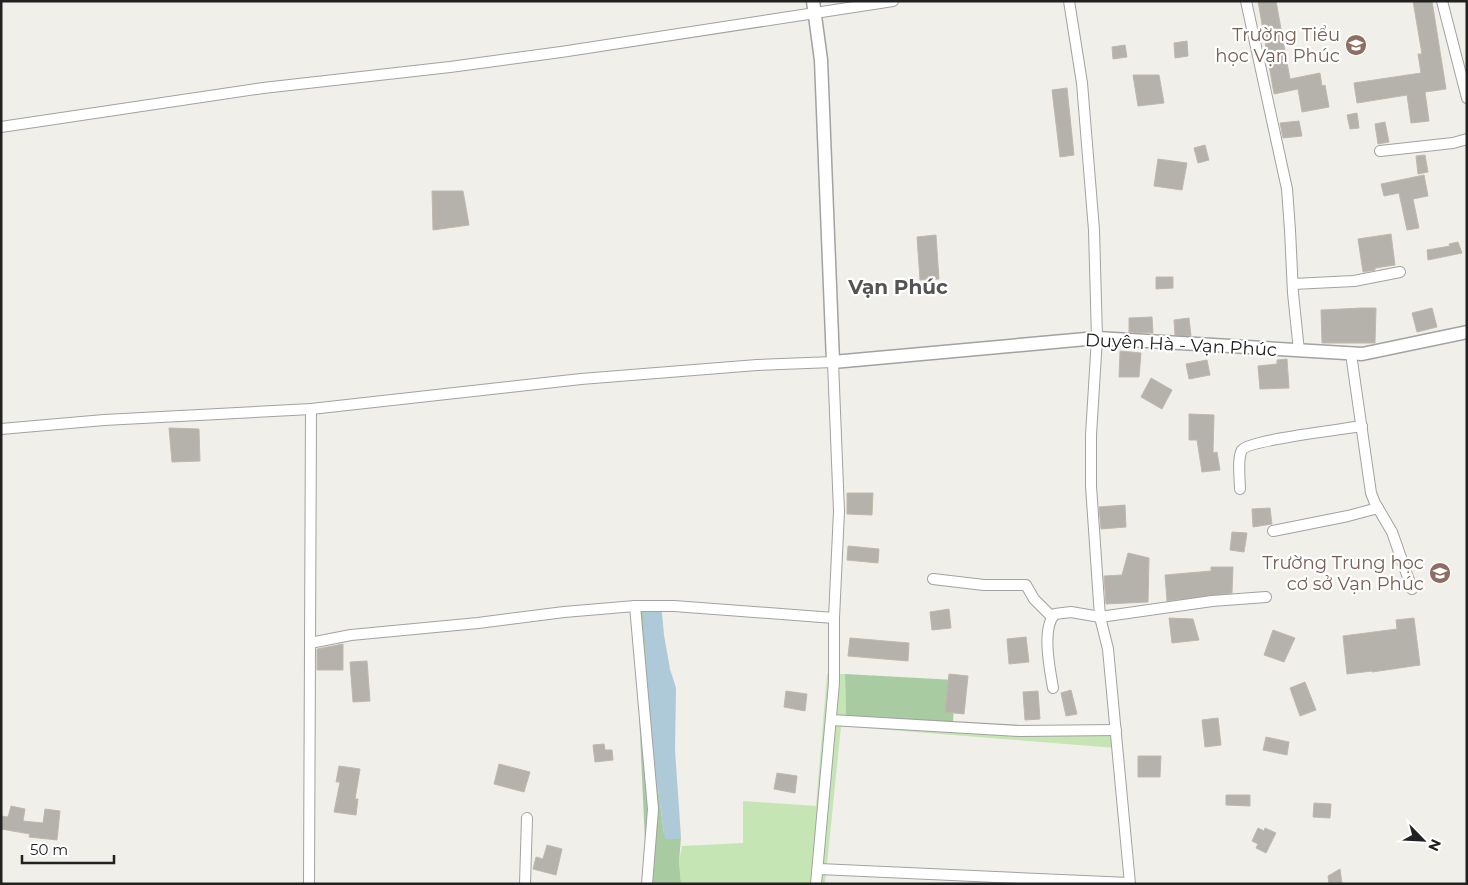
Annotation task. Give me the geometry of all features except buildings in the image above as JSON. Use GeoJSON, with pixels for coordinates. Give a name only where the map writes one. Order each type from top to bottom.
{"type":"FeatureCollection","features":[{"type":"Feature","properties":{"kind":"street"},"geometry":{"type":"LineString","coordinates":[[1,127],[263,88],[450,67],[562,52],[814,7],[893,1]]}},
{"type":"Feature","properties":{"kind":"street"},"geometry":{"type":"LineString","coordinates":[[819,868],[1129,883],[1108,649],[1100,617],[1091,486],[1091,436],[1097,338],[1094,220],[1082,83],[1069,1]]}},
{"type":"Feature","properties":{"kind":"street"},"geometry":{"type":"LineString","coordinates":[[1246,1],[1287,189],[1292,284],[1299,351]]}},
{"type":"Feature","properties":{"kind":"street"},"geometry":{"type":"LineString","coordinates":[[1442,1],[1467,98]]}},
{"type":"Feature","properties":{"kind":"street"},"geometry":{"type":"LineString","coordinates":[[814,7],[821,60],[839,511],[834,618],[834,683],[819,868],[816,884]]}},
{"type":"Feature","properties":{"kind":"street"},"geometry":{"type":"LineString","coordinates":[[1380,152],[1453,143],[1467,139]]}},
{"type":"Feature","properties":{"kind":"street"},"geometry":{"type":"LineString","coordinates":[[1292,284],[1346,282],[1400,272]]}},
{"type":"Feature","properties":{"kind":"street","name":"Duyên Hà - Vạn Phúc"},"geometry":{"type":"LineString","coordinates":[[833,362],[1097,338],[1362,354],[1467,332]]}},
{"type":"Feature","properties":{"kind":"street"},"geometry":{"type":"LineString","coordinates":[[1351,354],[1371,493],[1392,532],[1412,589]]}},
{"type":"Feature","properties":{"kind":"street"},"geometry":{"type":"LineString","coordinates":[[1,429],[104,420],[311,409],[581,379],[758,365],[833,362]]}},
{"type":"Feature","properties":{"kind":"street"},"geometry":{"type":"LineString","coordinates":[[309,884],[311,409]]}},
{"type":"Feature","properties":{"kind":"street"},"geometry":{"type":"LineString","coordinates":[[1240,489],[1241,451],[1248,446],[1272,440],[1362,426]]}},
{"type":"Feature","properties":{"kind":"street"},"geometry":{"type":"LineString","coordinates":[[1273,531],[1378,508]]}},
{"type":"Feature","properties":{"kind":"street"},"geometry":{"type":"LineString","coordinates":[[933,578],[984,585],[1026,585],[1034,599],[1052,617]]}},
{"type":"Feature","properties":{"kind":"street"},"geometry":{"type":"LineString","coordinates":[[1052,617],[1057,614],[1071,612],[1100,617],[1212,601],[1266,597]]}},
{"type":"Feature","properties":{"kind":"street"},"geometry":{"type":"LineString","coordinates":[[310,643],[351,635],[635,606],[674,606],[834,618]]}},
{"type":"Feature","properties":{"kind":"street"},"geometry":{"type":"LineString","coordinates":[[635,606],[653,809],[647,884]]}},
{"type":"Feature","properties":{"kind":"street"},"geometry":{"type":"LineString","coordinates":[[1052,617],[1048,648],[1052,688]]}},
{"type":"Feature","properties":{"kind":"street"},"geometry":{"type":"LineString","coordinates":[[831,720],[1020,731],[1116,730]]}},
{"type":"Feature","properties":{"kind":"street"},"geometry":{"type":"LineString","coordinates":[[525,884],[527,818]]}},
{"type":"Feature","properties":{"kind":"green space"},"geometry":{"type":"Polygon","coordinates":[[[634,607],[646,608],[651,758],[659,795],[664,834],[677,839],[681,837],[679,862],[681,884],[647,884],[634,607]]]}},
{"type":"Feature","properties":{"kind":"green space"},"geometry":{"type":"Polygon","coordinates":[[[827,674],[845,674],[846,717],[953,723],[1115,736],[1116,748],[841,726],[825,884],[681,884],[679,862],[682,846],[743,843],[743,801],[816,806],[827,674]]]}},
{"type":"Feature","properties":{"kind":"green space"},"geometry":{"type":"Polygon","coordinates":[[[845,674],[955,680],[953,723],[846,717],[845,674]]]}},
{"type":"Feature","properties":{"kind":"water"},"geometry":{"type":"Polygon","coordinates":[[[643,611],[661,611],[662,613],[670,669],[676,688],[675,750],[681,837],[677,839],[666,839],[664,834],[659,795],[651,758],[643,611]]]}},
{"type":"Feature","properties":{"kind":"place","name":"Trường Tiểu học Vạn Phúc"},"geometry":{"type":"Point","coordinates":[1356,45]}},
{"type":"Feature","properties":{"kind":"place","name":"Trường Trung học cơ sở Vạn Phúc"},"geometry":{"type":"Point","coordinates":[1440,573]}},
{"type":"Feature","properties":{"kind":"district","name":"Vạn Phúc"},"geometry":{"type":"Point","coordinates":[898,287]}}]}
